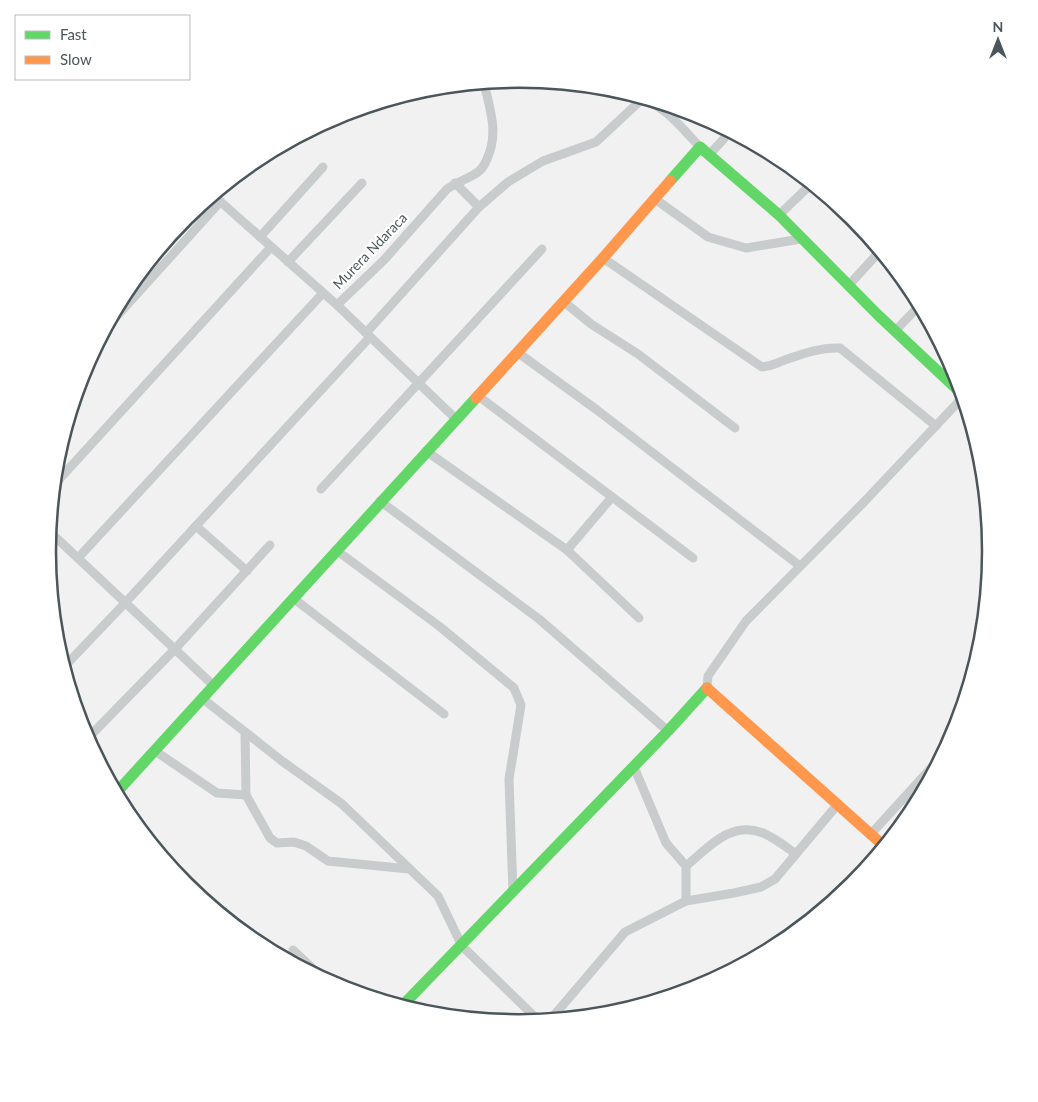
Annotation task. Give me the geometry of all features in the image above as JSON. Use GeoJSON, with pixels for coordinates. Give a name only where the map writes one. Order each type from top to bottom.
{"type":"FeatureCollection","features":[{"type":"Feature","properties":{"kind":"street","name":"Murera Ndaraca"},"geometry":{"type":"LineString","coordinates":[[218,200],[337,305],[384,260],[447,189],[479,171],[484,165],[492,147],[494,127],[485,89]]}},
{"type":"Feature","properties":{"kind":"street"},"geometry":{"type":"LineString","coordinates":[[70,661],[196,526],[368,335],[479,208],[508,182],[543,161],[596,142],[635,103]]}},
{"type":"Feature","properties":{"kind":"street"},"geometry":{"type":"LineString","coordinates":[[665,112],[704,151],[779,216],[848,286],[950,382]]}},
{"type":"Feature","properties":{"kind":"street"},"geometry":{"type":"LineString","coordinates":[[121,787],[603,258],[654,199],[704,151],[724,136]]}},
{"type":"Feature","properties":{"kind":"street"},"geometry":{"type":"LineString","coordinates":[[260,237],[323,167]]}},
{"type":"Feature","properties":{"kind":"street"},"geometry":{"type":"LineString","coordinates":[[288,262],[362,183]]}},
{"type":"Feature","properties":{"kind":"street"},"geometry":{"type":"LineString","coordinates":[[455,183],[479,208]]}},
{"type":"Feature","properties":{"kind":"street"},"geometry":{"type":"LineString","coordinates":[[779,216],[807,189]]}},
{"type":"Feature","properties":{"kind":"street"},"geometry":{"type":"LineString","coordinates":[[654,199],[708,237],[746,248],[801,239]]}},
{"type":"Feature","properties":{"kind":"street"},"geometry":{"type":"LineString","coordinates":[[132,298],[202,214]]}},
{"type":"Feature","properties":{"kind":"street"},"geometry":{"type":"LineString","coordinates":[[63,476],[271,247]]}},
{"type":"Feature","properties":{"kind":"street"},"geometry":{"type":"LineString","coordinates":[[321,490],[418,382],[542,249]]}},
{"type":"Feature","properties":{"kind":"street"},"geometry":{"type":"LineString","coordinates":[[848,286],[875,256]]}},
{"type":"Feature","properties":{"kind":"street"},"geometry":{"type":"LineString","coordinates":[[603,258],[762,367],[774,366],[783,361],[826,347],[840,348],[936,426]]}},
{"type":"Feature","properties":{"kind":"street"},"geometry":{"type":"LineString","coordinates":[[78,558],[323,293]]}},
{"type":"Feature","properties":{"kind":"street"},"geometry":{"type":"LineString","coordinates":[[563,302],[591,324],[638,354],[735,428]]}},
{"type":"Feature","properties":{"kind":"street"},"geometry":{"type":"LineString","coordinates":[[337,305],[456,418]]}},
{"type":"Feature","properties":{"kind":"street"},"geometry":{"type":"LineString","coordinates":[[895,331],[914,311]]}},
{"type":"Feature","properties":{"kind":"street"},"geometry":{"type":"LineString","coordinates":[[517,352],[597,410],[800,566]]}},
{"type":"Feature","properties":{"kind":"street"},"geometry":{"type":"LineString","coordinates":[[477,395],[693,558]]}},
{"type":"Feature","properties":{"kind":"street"},"geometry":{"type":"LineString","coordinates":[[408,1000],[668,731],[707,688],[708,676],[746,621],[864,502],[957,403]]}},
{"type":"Feature","properties":{"kind":"street"},"geometry":{"type":"LineString","coordinates":[[426,451],[567,550],[639,618]]}},
{"type":"Feature","properties":{"kind":"street"},"geometry":{"type":"LineString","coordinates":[[567,550],[612,497]]}},
{"type":"Feature","properties":{"kind":"street"},"geometry":{"type":"LineString","coordinates":[[380,501],[539,619],[668,731]]}},
{"type":"Feature","properties":{"kind":"street"},"geometry":{"type":"LineString","coordinates":[[196,526],[247,571]]}},
{"type":"Feature","properties":{"kind":"street"},"geometry":{"type":"LineString","coordinates":[[56,539],[214,686]]}},
{"type":"Feature","properties":{"kind":"street"},"geometry":{"type":"LineString","coordinates":[[93,733],[175,650],[270,545]]}},
{"type":"Feature","properties":{"kind":"street"},"geometry":{"type":"LineString","coordinates":[[336,550],[439,626],[514,688],[521,705],[509,779],[513,893]]}},
{"type":"Feature","properties":{"kind":"street"},"geometry":{"type":"LineString","coordinates":[[293,598],[444,714]]}},
{"type":"Feature","properties":{"kind":"street"},"geometry":{"type":"LineString","coordinates":[[707,688],[879,841]]}},
{"type":"Feature","properties":{"kind":"street"},"geometry":{"type":"LineString","coordinates":[[203,699],[282,762],[342,804],[438,896],[462,946],[532,1014]]}},
{"type":"Feature","properties":{"kind":"street"},"geometry":{"type":"LineString","coordinates":[[245,732],[246,796],[270,838],[277,843],[294,842],[306,846],[328,861],[409,869]]}},
{"type":"Feature","properties":{"kind":"street"},"geometry":{"type":"LineString","coordinates":[[155,751],[217,793],[246,796]]}},
{"type":"Feature","properties":{"kind":"street"},"geometry":{"type":"LineString","coordinates":[[634,767],[666,843],[686,866],[686,901]]}},
{"type":"Feature","properties":{"kind":"street"},"geometry":{"type":"LineString","coordinates":[[871,834],[922,778]]}},
{"type":"Feature","properties":{"kind":"street"},"geometry":{"type":"LineString","coordinates":[[557,1012],[625,932],[686,901],[760,887],[775,879],[838,804]]}},
{"type":"Feature","properties":{"kind":"street"},"geometry":{"type":"LineString","coordinates":[[686,866],[726,834],[742,830],[763,833],[796,854]]}},
{"type":"Feature","properties":{"kind":"street"},"geometry":{"type":"LineString","coordinates":[[293,950],[305,961]]}},
{"type":"Feature","properties":{"kind":"traffic: fast"},"geometry":{"type":"LineString","coordinates":[[670,181],[700,147],[779,215],[878,315],[950,383]]}},
{"type":"Feature","properties":{"kind":"traffic: fast"},"geometry":{"type":"LineString","coordinates":[[121,787],[476,398]]}},
{"type":"Feature","properties":{"kind":"traffic: fast"},"geometry":{"type":"LineString","coordinates":[[408,1000],[668,731],[707,688]]}},
{"type":"Feature","properties":{"kind":"traffic: slow"},"geometry":{"type":"LineString","coordinates":[[476,398],[670,181]]}},
{"type":"Feature","properties":{"kind":"traffic: slow"},"geometry":{"type":"LineString","coordinates":[[707,688],[879,842]]}}]}
